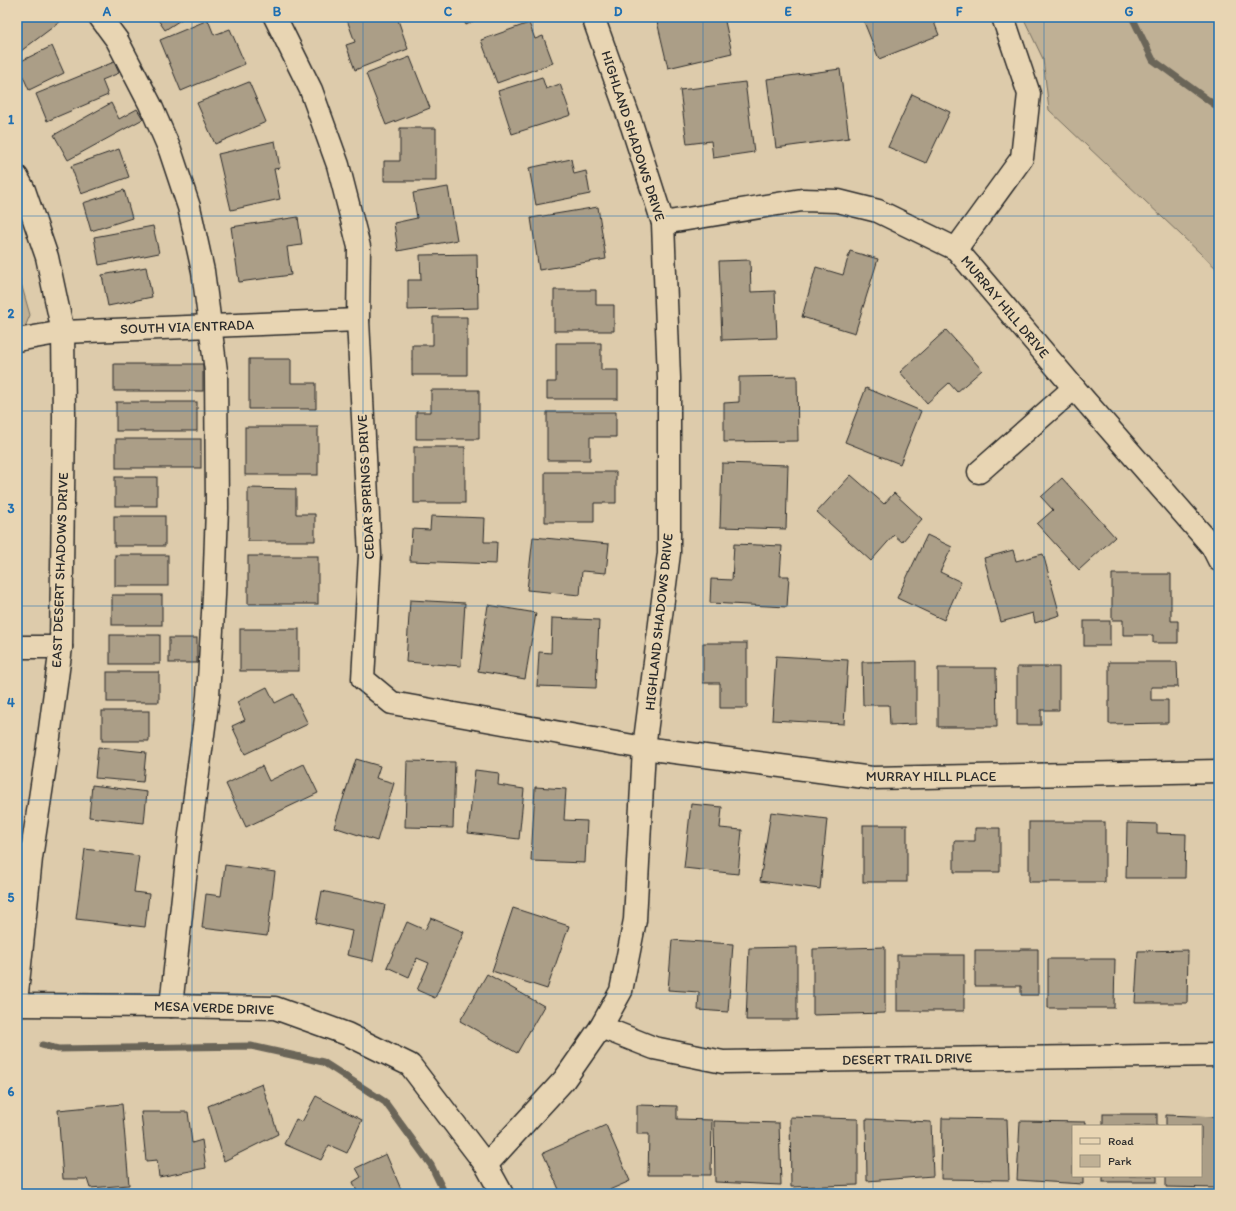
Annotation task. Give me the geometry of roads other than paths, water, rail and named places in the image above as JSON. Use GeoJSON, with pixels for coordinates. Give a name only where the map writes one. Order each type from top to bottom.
{"type":"FeatureCollection","features":[{"type":"Feature","properties":{"kind":"street"},"geometry":{"type":"LineString","coordinates":[[100,17],[117,40],[150,104],[170,150],[189,207],[203,271],[216,371],[217,508],[214,596],[208,696],[190,834],[171,1006]]}},
{"type":"Feature","properties":{"kind":"street","name":"CEDAR SPRINGS DRIVE"},"geometry":{"type":"LineString","coordinates":[[275,17],[310,90],[338,165],[360,247],[358,320],[370,556],[363,678],[392,703],[644,748]]}},
{"type":"Feature","properties":{"kind":"street","name":"HIGHLAND SHADOWS DRIVE"},"geometry":{"type":"LineString","coordinates":[[486,1165],[564,1080],[601,1027],[621,991],[635,920],[644,748],[669,554],[669,378],[663,222],[632,126],[593,17]]}},
{"type":"Feature","properties":{"kind":"street"},"geometry":{"type":"LineString","coordinates":[[956,249],[1022,158],[1029,94],[1003,17]]}},
{"type":"Feature","properties":{"kind":"street","name":"EAST DESERT SHADOWS DRIVE"},"geometry":{"type":"LineString","coordinates":[[17,177],[24,190],[47,257],[63,332],[64,416],[61,647],[47,752],[24,857],[17,993]]}},
{"type":"Feature","properties":{"kind":"street","name":"MURRAY HILL DRIVE"},"geometry":{"type":"LineString","coordinates":[[663,222],[802,200],[838,201],[878,211],[956,249],[1074,388],[1212,546],[1219,560]]}},
{"type":"Feature","properties":{"kind":"street","name":"SOUTH VIA ENTRADA"},"geometry":{"type":"LineString","coordinates":[[17,340],[63,332],[358,320]]}},
{"type":"Feature","properties":{"kind":"street"},"geometry":{"type":"LineString","coordinates":[[979,472],[1074,388]]}},
{"type":"Feature","properties":{"kind":"street"},"geometry":{"type":"LineString","coordinates":[[17,647],[61,647]]}},
{"type":"Feature","properties":{"kind":"street","name":"MURRAY HILL PLACE"},"geometry":{"type":"LineString","coordinates":[[644,748],[872,778],[1219,771]]}},
{"type":"Feature","properties":{"kind":"street","name":"MESA VERDE DRIVE"},"geometry":{"type":"LineString","coordinates":[[17,1006],[274,1008],[347,1034],[410,1066],[486,1165],[502,1194]]}},
{"type":"Feature","properties":{"kind":"street","name":"DESERT TRAIL DRIVE"},"geometry":{"type":"LineString","coordinates":[[601,1027],[654,1048],[723,1062],[1219,1055]]}},
{"type":"Feature","properties":{"kind":"waterway"},"geometry":{"type":"LineString","coordinates":[[1132,17],[1153,60],[1219,108]]}},
{"type":"Feature","properties":{"kind":"waterway"},"geometry":{"type":"LineString","coordinates":[[42,1045],[58,1049],[251,1046],[323,1062],[385,1102],[431,1165],[445,1194]]}}]}
